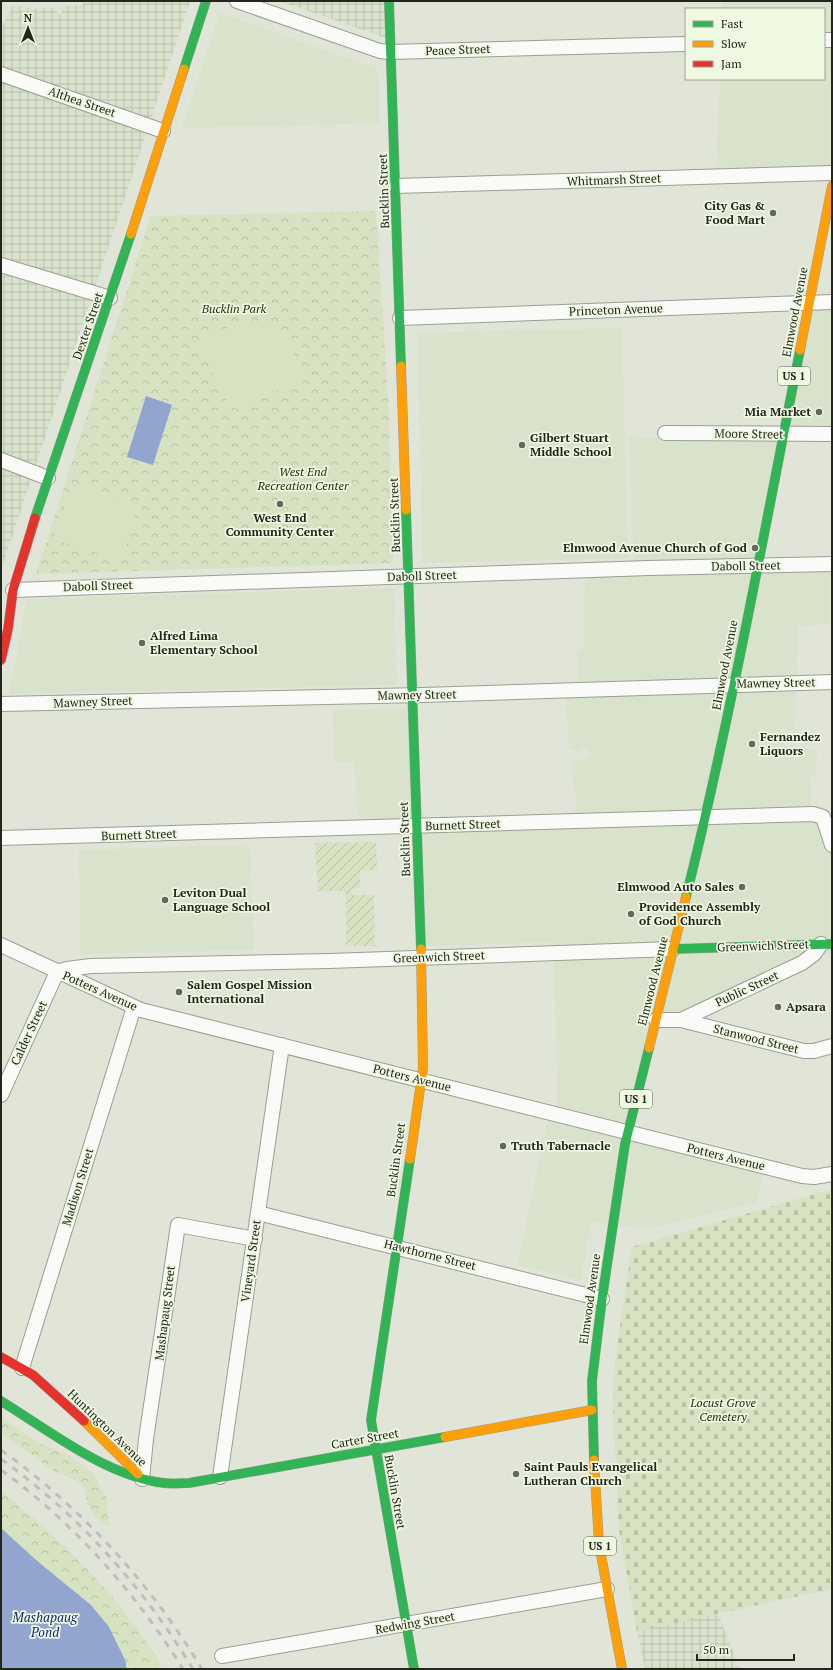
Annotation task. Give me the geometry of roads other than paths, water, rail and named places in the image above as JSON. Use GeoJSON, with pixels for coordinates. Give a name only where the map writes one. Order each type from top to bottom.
{"type":"FeatureCollection","features":[{"type":"Feature","properties":{"kind":"main road","name":"Dexter Street"},"geometry":{"type":"LineString","coordinates":[[1,660],[4,635],[13,590],[48,478],[110,298],[206,1]]}},
{"type":"Feature","properties":{"kind":"main road","name":"Bucklin Street"},"geometry":{"type":"LineString","coordinates":[[389,1],[413,696],[421,957],[422,1068],[371,1413],[371,1426],[414,1669]]}},
{"type":"Feature","properties":{"kind":"main road","name":"Elmwood Avenue"},"geometry":{"type":"LineString","coordinates":[[622,1669],[596,1519],[592,1410],[593,1370],[602,1299],[627,1132],[706,816],[758,566],[782,434],[832,186]]}},
{"type":"Feature","properties":{"kind":"main road","name":"Greenwich Street"},"geometry":{"type":"LineString","coordinates":[[673,949],[827,944]]}},
{"type":"Feature","properties":{"kind":"main road","name":"Huntington Avenue"},"geometry":{"type":"LineString","coordinates":[[1,1357],[22,1368],[38,1379],[90,1427],[142,1479]]}},
{"type":"Feature","properties":{"kind":"main road","name":"Huntington Avenue"},"geometry":{"type":"LineString","coordinates":[[1,1401],[100,1461],[142,1479]]}},
{"type":"Feature","properties":{"kind":"main road","name":"Carter Street"},"geometry":{"type":"LineString","coordinates":[[142,1479],[160,1483],[176,1484],[592,1410]]}},
{"type":"Feature","properties":{"kind":"street","name":"Peace Street"},"geometry":{"type":"LineString","coordinates":[[238,1],[380,51],[390,52],[685,44]]}},
{"type":"Feature","properties":{"kind":"street","name":"Althea Street"},"geometry":{"type":"LineString","coordinates":[[1,74],[163,131]]}},
{"type":"Feature","properties":{"kind":"street","name":"Whitmarsh Street"},"geometry":{"type":"LineString","coordinates":[[396,186],[832,173]]}},
{"type":"Feature","properties":{"kind":"street"},"geometry":{"type":"LineString","coordinates":[[1,265],[110,298]]}},
{"type":"Feature","properties":{"kind":"street","name":"Princeton Avenue"},"geometry":{"type":"LineString","coordinates":[[400,318],[832,302]]}},
{"type":"Feature","properties":{"kind":"street","name":"Moore Street"},"geometry":{"type":"LineString","coordinates":[[665,433],[832,434]]}},
{"type":"Feature","properties":{"kind":"street"},"geometry":{"type":"LineString","coordinates":[[1,460],[48,478]]}},
{"type":"Feature","properties":{"kind":"street","name":"Daboll Street"},"geometry":{"type":"LineString","coordinates":[[13,590],[642,568],[832,564]]}},
{"type":"Feature","properties":{"kind":"street","name":"Mawney Street"},"geometry":{"type":"LineString","coordinates":[[1,704],[413,696],[734,684],[832,682]]}},
{"type":"Feature","properties":{"kind":"street","name":"Burnett Street"},"geometry":{"type":"LineString","coordinates":[[1,838],[90,837],[706,816],[813,814],[823,817],[832,845]]}},
{"type":"Feature","properties":{"kind":"street","name":"Public Street"},"geometry":{"type":"LineString","coordinates":[[656,1020],[681,1020],[802,963],[827,944]]}},
{"type":"Feature","properties":{"kind":"street","name":"Potters Avenue"},"geometry":{"type":"LineString","coordinates":[[1,946],[134,1007],[802,1176],[814,1177],[832,1174]]}},
{"type":"Feature","properties":{"kind":"street","name":"Greenwich Street"},"geometry":{"type":"LineString","coordinates":[[57,972],[67,969],[91,966],[329,961],[673,949]]}},
{"type":"Feature","properties":{"kind":"street","name":"Calder Street"},"geometry":{"type":"LineString","coordinates":[[1,1095],[57,972]]}},
{"type":"Feature","properties":{"kind":"street","name":"Madison Street"},"geometry":{"type":"LineString","coordinates":[[22,1368],[134,1007]]}},
{"type":"Feature","properties":{"kind":"street","name":"Stanwood Street"},"geometry":{"type":"LineString","coordinates":[[681,1020],[804,1051],[814,1051],[832,1046]]}},
{"type":"Feature","properties":{"kind":"street","name":"Vineyard Street"},"geometry":{"type":"LineString","coordinates":[[220,1477],[282,1045]]}},
{"type":"Feature","properties":{"kind":"street","name":"Hawthorne Street"},"geometry":{"type":"LineString","coordinates":[[258,1212],[602,1299]]}},
{"type":"Feature","properties":{"kind":"street","name":"Mashapaug Street"},"geometry":{"type":"LineString","coordinates":[[142,1479],[146,1439],[178,1225],[255,1240]]}},
{"type":"Feature","properties":{"kind":"street","name":"Redwing Street"},"geometry":{"type":"LineString","coordinates":[[222,1656],[607,1589]]}},
{"type":"Feature","properties":{"kind":"water"},"geometry":{"type":"Polygon","coordinates":[[[146,396],[172,405],[153,465],[127,457],[146,396]]]}},
{"type":"Feature","properties":{"kind":"water","name":"Mashapaug Pond"},"geometry":{"type":"Polygon","coordinates":[[[1,1528],[36,1560],[91,1605],[109,1627],[126,1662],[126,1669],[1,1669],[1,1528]]]}},
{"type":"Feature","properties":{"kind":"railway"},"geometry":{"type":"LineString","coordinates":[[1,1450],[60,1497],[113,1549],[160,1607],[182,1637],[202,1669]]}},
{"type":"Feature","properties":{"kind":"railway"},"geometry":{"type":"LineString","coordinates":[[1,1459],[57,1504],[108,1554],[153,1609],[193,1669]]}},
{"type":"Feature","properties":{"kind":"railway"},"geometry":{"type":"LineString","coordinates":[[1,1470],[54,1513],[102,1561],[145,1613],[183,1669]]}},
{"type":"Feature","properties":{"kind":"place","name":"City Gas & Food Mart"},"geometry":{"type":"Point","coordinates":[773,213]}},
{"type":"Feature","properties":{"kind":"place","name":"Mia Market"},"geometry":{"type":"Point","coordinates":[819,412]}},
{"type":"Feature","properties":{"kind":"place","name":"Gilbert Stuart Middle School"},"geometry":{"type":"Point","coordinates":[522,445]}},
{"type":"Feature","properties":{"kind":"place","name":"West End Community Center"},"geometry":{"type":"Point","coordinates":[280,504]}},
{"type":"Feature","properties":{"kind":"place","name":"Elmwood Avenue Church of God"},"geometry":{"type":"Point","coordinates":[755,548]}},
{"type":"Feature","properties":{"kind":"place","name":"Alfred Lima Elementary School"},"geometry":{"type":"Point","coordinates":[142,643]}},
{"type":"Feature","properties":{"kind":"place","name":"Fernandez Liquors"},"geometry":{"type":"Point","coordinates":[752,744]}},
{"type":"Feature","properties":{"kind":"place","name":"Elmwood Auto Sales"},"geometry":{"type":"Point","coordinates":[742,887]}},
{"type":"Feature","properties":{"kind":"place","name":"Leviton Dual Language School"},"geometry":{"type":"Point","coordinates":[165,900]}},
{"type":"Feature","properties":{"kind":"place","name":"Providence Assembly of God Church"},"geometry":{"type":"Point","coordinates":[631,914]}},
{"type":"Feature","properties":{"kind":"place","name":"Salem Gospel Mission International"},"geometry":{"type":"Point","coordinates":[179,992]}},
{"type":"Feature","properties":{"kind":"place","name":"Apsara"},"geometry":{"type":"Point","coordinates":[778,1007]}},
{"type":"Feature","properties":{"kind":"place","name":"Truth Tabernacle"},"geometry":{"type":"Point","coordinates":[503,1146]}},
{"type":"Feature","properties":{"kind":"place","name":"Saint Pauls Evangelical Lutheran Church"},"geometry":{"type":"Point","coordinates":[516,1474]}},
{"type":"Feature","properties":{"kind":"park label","name":"Bucklin Park"},"geometry":{"type":"Point","coordinates":[234,309]}},
{"type":"Feature","properties":{"kind":"park label","name":"West End Recreation Center"},"geometry":{"type":"Point","coordinates":[303,479]}},
{"type":"Feature","properties":{"kind":"park label","name":"Locust Grove Cemetery"},"geometry":{"type":"Point","coordinates":[723,1410]}}]}
